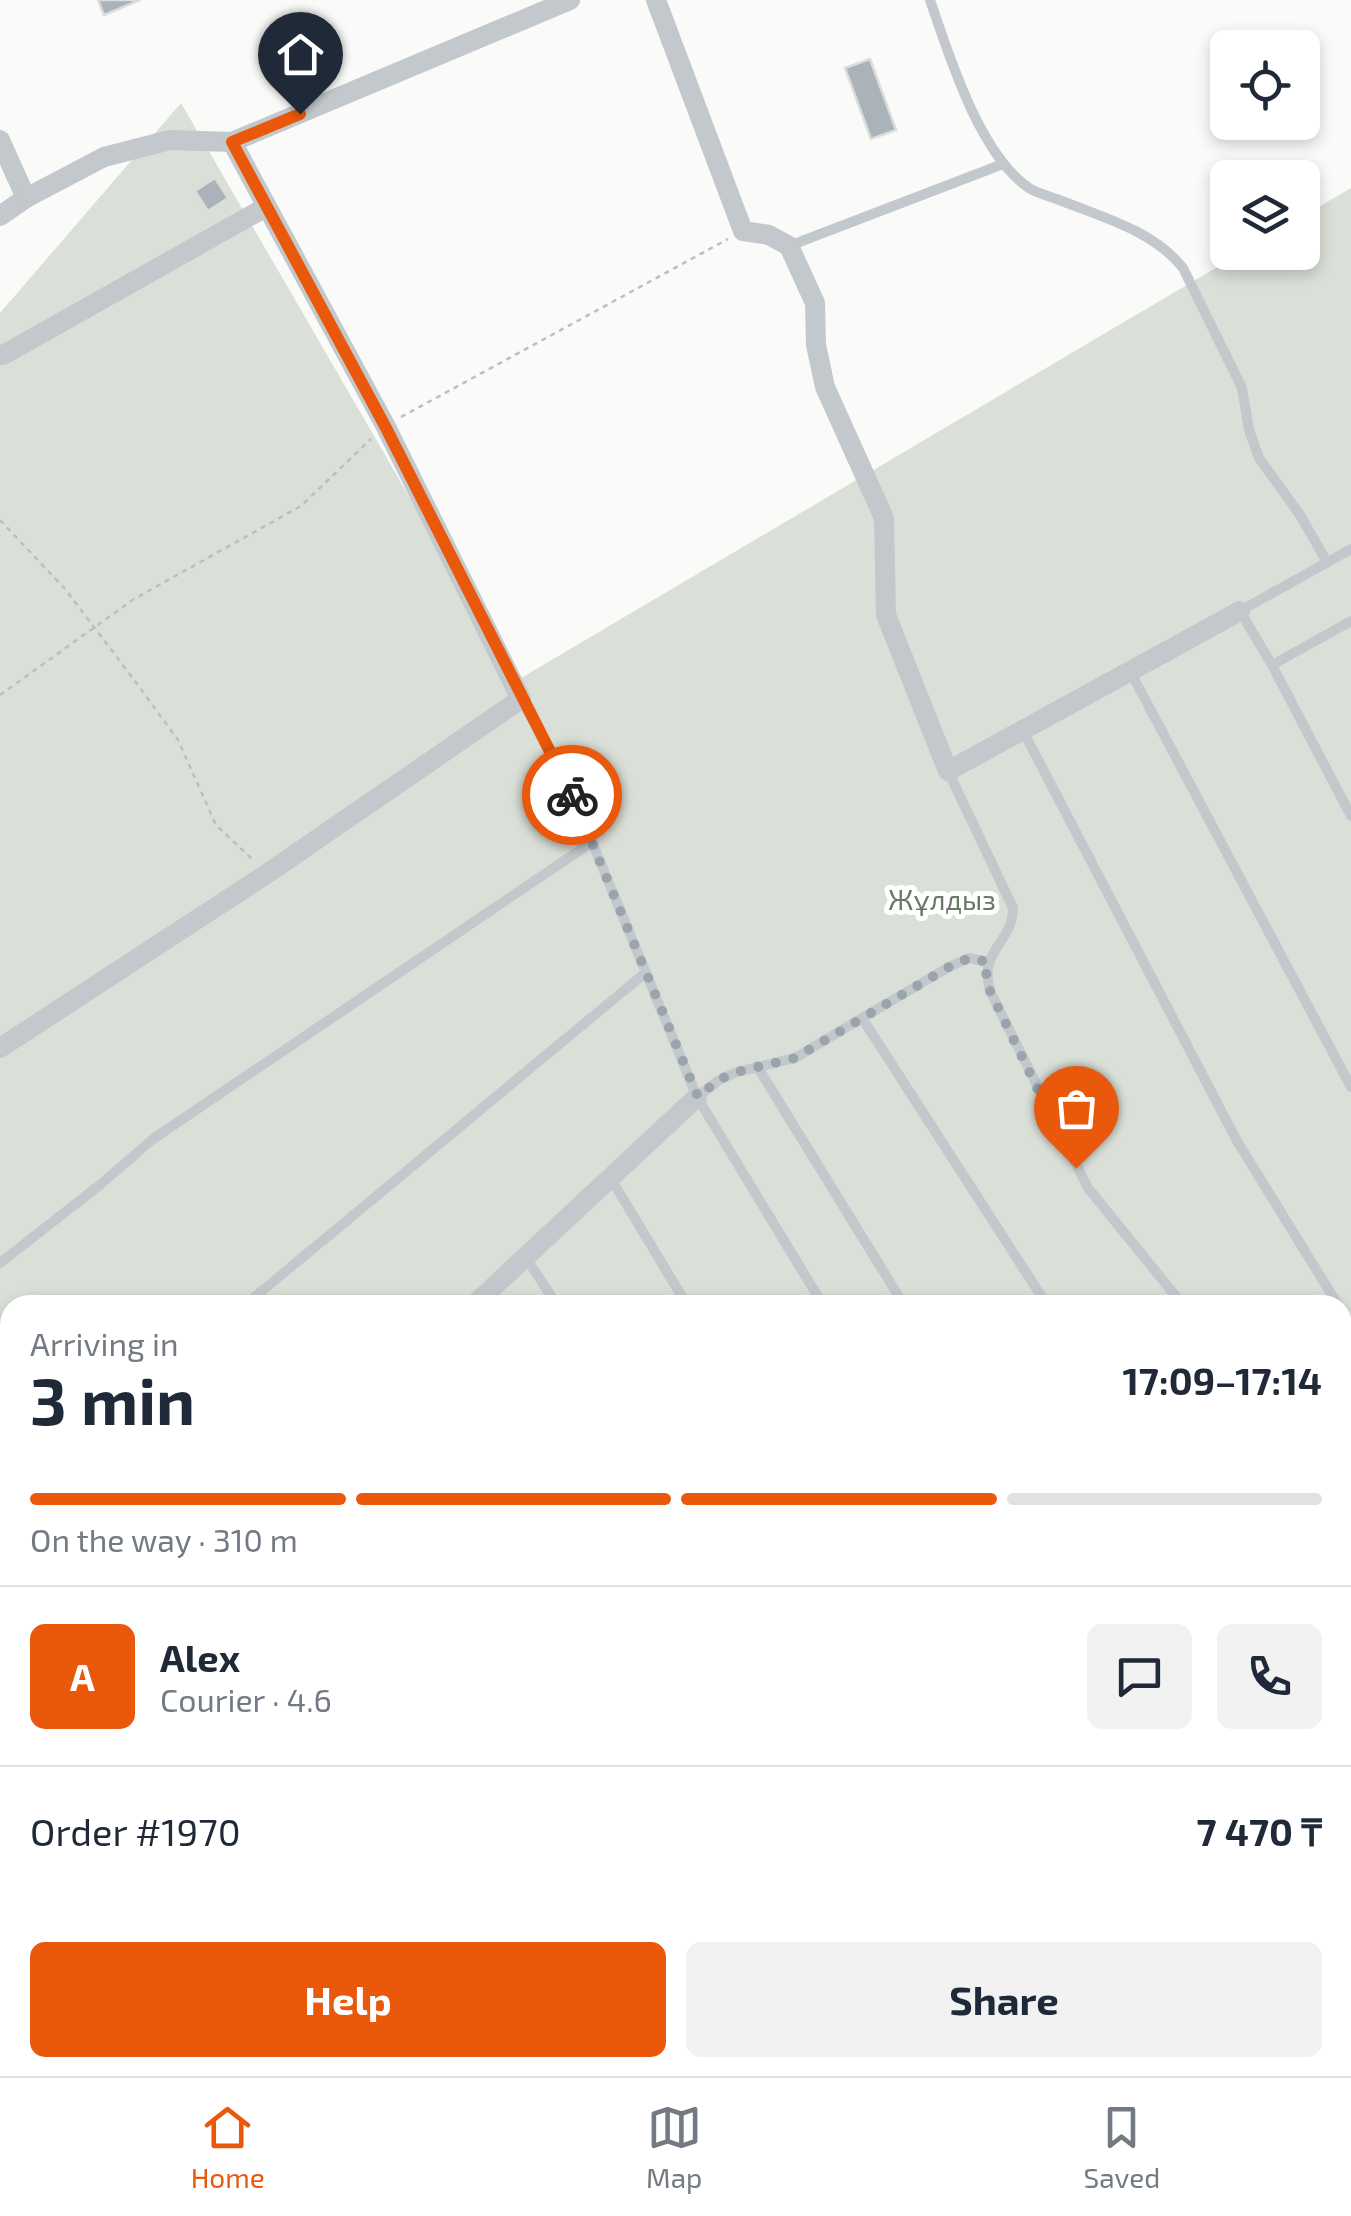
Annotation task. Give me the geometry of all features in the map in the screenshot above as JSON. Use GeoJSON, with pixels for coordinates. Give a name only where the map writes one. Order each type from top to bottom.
{"type":"FeatureCollection","features":[{"type":"Feature","properties":{"kind":"street"},"geometry":{"type":"LineString","coordinates":[[0,216],[104,157],[170,140],[232,142],[570,0]]}},
{"type":"Feature","properties":{"kind":"street"},"geometry":{"type":"LineString","coordinates":[[656,0],[743,232],[769,235],[789,246],[815,303],[816,344],[825,386],[884,518],[886,616],[948,771],[1240,611]]}},
{"type":"Feature","properties":{"kind":"street"},"geometry":{"type":"LineString","coordinates":[[0,140],[26,198]]}},
{"type":"Feature","properties":{"kind":"street"},"geometry":{"type":"LineString","coordinates":[[0,1048],[268,873],[521,698],[385,426],[232,142]]}},
{"type":"Feature","properties":{"kind":"street"},"geometry":{"type":"LineString","coordinates":[[3,355],[266,207]]}},
{"type":"Feature","properties":{"kind":"street"},"geometry":{"type":"LineString","coordinates":[[484,1295],[698,1097]]}},
{"type":"Feature","properties":{"kind":"lane"},"geometry":{"type":"LineString","coordinates":[[930,0],[968,103],[1003,164],[1030,188],[1148,236],[1184,268],[1242,388],[1249,430],[1260,458],[1294,505],[1327,562]]}},
{"type":"Feature","properties":{"kind":"lane"},"geometry":{"type":"LineString","coordinates":[[789,246],[1003,164]]}},
{"type":"Feature","properties":{"kind":"lane"},"geometry":{"type":"LineString","coordinates":[[1351,549],[1240,611],[1351,816]]}},
{"type":"Feature","properties":{"kind":"lane"},"geometry":{"type":"LineString","coordinates":[[1272,665],[1351,622]]}},
{"type":"Feature","properties":{"kind":"lane"},"geometry":{"type":"LineString","coordinates":[[1130,670],[1351,1087]]}},
{"type":"Feature","properties":{"kind":"lane"},"geometry":{"type":"LineString","coordinates":[[521,698],[566,781],[698,1097],[817,1295]]}},
{"type":"Feature","properties":{"kind":"lane"},"geometry":{"type":"LineString","coordinates":[[1022,729],[1237,1141],[1332,1295]]}},
{"type":"Feature","properties":{"kind":"lane"},"geometry":{"type":"LineString","coordinates":[[948,771],[1013,908],[1008,933],[996,945],[988,962],[990,991],[1088,1188],[1176,1295]]}},
{"type":"Feature","properties":{"kind":"lane"},"geometry":{"type":"LineString","coordinates":[[0,1262],[153,1139],[592,842]]}},
{"type":"Feature","properties":{"kind":"lane"},"geometry":{"type":"LineString","coordinates":[[698,1097],[718,1080],[795,1058],[949,967],[969,958],[988,962]]}},
{"type":"Feature","properties":{"kind":"lane"},"geometry":{"type":"LineString","coordinates":[[257,1295],[644,974]]}},
{"type":"Feature","properties":{"kind":"lane"},"geometry":{"type":"LineString","coordinates":[[862,1018],[1041,1295]]}},
{"type":"Feature","properties":{"kind":"lane"},"geometry":{"type":"LineString","coordinates":[[758,1066],[898,1295]]}},
{"type":"Feature","properties":{"kind":"lane"},"geometry":{"type":"LineString","coordinates":[[610,1176],[681,1295]]}},
{"type":"Feature","properties":{"kind":"lane"},"geometry":{"type":"LineString","coordinates":[[525,1256],[550,1295]]}},
{"type":"Feature","properties":{"kind":"path"},"geometry":{"type":"LineString","coordinates":[[0,695],[134,599],[301,506],[385,426],[743,232]]}},
{"type":"Feature","properties":{"kind":"path"},"geometry":{"type":"LineString","coordinates":[[0,520],[66,589],[178,740],[216,824],[268,873]]}},
{"type":"Feature","properties":{"kind":"green space","name":"Жұлдыз"},"geometry":{"type":"Polygon","coordinates":[[[181,103],[516,681],[1212,270],[1320,270],[1320,206],[1351,188],[1351,1295],[0,1295],[0,313],[181,103]]]}},
{"type":"Feature","properties":{"kind":"building"},"geometry":{"type":"Polygon","coordinates":[[[98,0],[140,0],[104,15],[98,0]]]}},
{"type":"Feature","properties":{"kind":"building"},"geometry":{"type":"Polygon","coordinates":[[[870,59],[896,130],[871,139],[845,68],[870,59]]]}},
{"type":"Feature","properties":{"kind":"building"},"geometry":{"type":"Polygon","coordinates":[[[215,178],[228,198],[208,211],[195,191],[215,178]]]}},
{"type":"Feature","properties":{"kind":"way so far"},"geometry":{"type":"LineString","coordinates":[[572,795],[698,1097],[718,1080],[737,1072],[795,1058],[969,958],[988,962],[990,991],[1076,1168]]}},
{"type":"Feature","properties":{"kind":"route"},"geometry":{"type":"LineString","coordinates":[[300,114],[232,142],[385,426],[572,795]]}}]}
